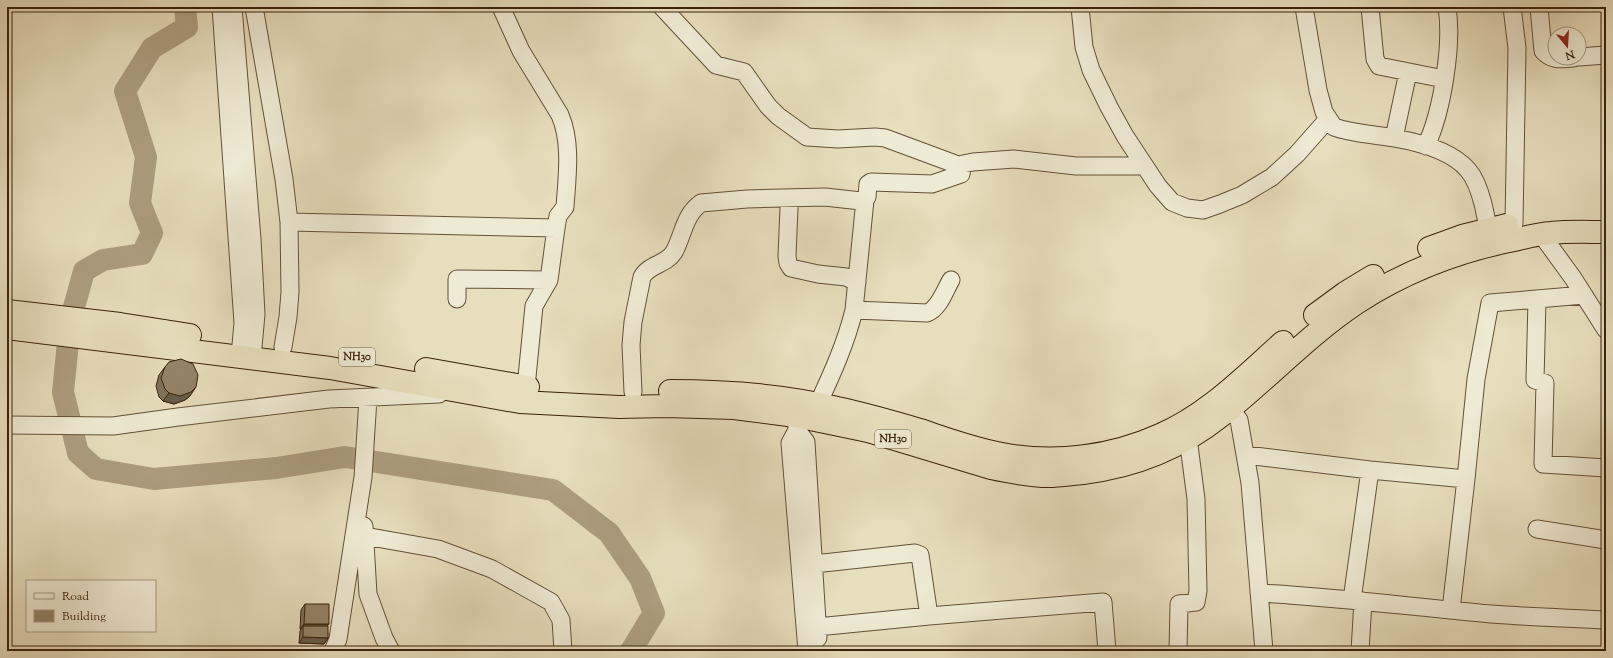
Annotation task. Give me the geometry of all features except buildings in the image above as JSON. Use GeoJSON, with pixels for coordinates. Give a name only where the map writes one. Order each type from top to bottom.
{"type":"FeatureCollection","features":[{"type":"Feature","properties":{"kind":"highway","name":"NH30"},"geometry":{"type":"LineString","coordinates":[[1489,237],[1606,217]]}},
{"type":"Feature","properties":{"kind":"highway","name":"NH30"},"geometry":{"type":"LineString","coordinates":[[796,415],[818,404],[910,427],[1001,454],[1028,458],[1081,457],[1136,444],[1161,435],[1225,403],[1358,302],[1392,282],[1421,268],[1456,255],[1514,224],[1546,228],[1606,232]]}},
{"type":"Feature","properties":{"kind":"highway","name":"NH30"},"geometry":{"type":"LineString","coordinates":[[7,312],[32,322],[247,350],[330,368],[474,385],[526,387],[586,392],[702,391],[753,395],[796,415]]}},
{"type":"Feature","properties":{"kind":"highway","name":"NH30"},"geometry":{"type":"LineString","coordinates":[[7,328],[32,322]]}},
{"type":"Feature","properties":{"kind":"highway","name":"NH30"},"geometry":{"type":"LineString","coordinates":[[247,350],[283,347],[332,353],[474,385],[520,402],[619,407],[666,406],[734,408],[796,415],[868,432],[991,468],[1032,475],[1068,475],[1100,471],[1127,465],[1156,455],[1188,438],[1220,417],[1225,403]]}},
{"type":"Feature","properties":{"kind":"street"},"geometry":{"type":"LineString","coordinates":[[221,7],[243,323],[247,350]]}},
{"type":"Feature","properties":{"kind":"street"},"geometry":{"type":"LineString","coordinates":[[233,7],[252,239],[256,314],[247,350]]}},
{"type":"Feature","properties":{"kind":"street"},"geometry":{"type":"LineString","coordinates":[[254,7],[284,180],[289,222],[290,292],[283,347]]}},
{"type":"Feature","properties":{"kind":"street"},"geometry":{"type":"LineString","coordinates":[[501,7],[520,51],[560,115],[564,124],[568,146],[565,208],[558,216],[549,280],[534,306],[526,387]]}},
{"type":"Feature","properties":{"kind":"street"},"geometry":{"type":"LineString","coordinates":[[662,7],[716,66],[744,72],[768,106],[807,137],[832,139],[884,138],[958,165],[1014,159],[1076,166],[1144,166]]}},
{"type":"Feature","properties":{"kind":"street"},"geometry":{"type":"LineString","coordinates":[[1080,7],[1084,47],[1091,70],[1109,108],[1144,166],[1158,186],[1172,202],[1187,208],[1203,210],[1242,195],[1272,176],[1297,154],[1328,119]]}},
{"type":"Feature","properties":{"kind":"street"},"geometry":{"type":"LineString","coordinates":[[1304,7],[1318,90],[1324,112],[1334,127],[1343,130],[1394,138],[1426,146],[1448,154],[1469,170],[1476,184],[1489,237]]}},
{"type":"Feature","properties":{"kind":"street"},"geometry":{"type":"LineString","coordinates":[[1370,7],[1375,59],[1379,66],[1444,79]]}},
{"type":"Feature","properties":{"kind":"street"},"geometry":{"type":"LineString","coordinates":[[1426,146],[1433,132],[1444,79],[1449,19],[1447,7]]}},
{"type":"Feature","properties":{"kind":"street"},"geometry":{"type":"LineString","coordinates":[[1512,7],[1517,48],[1514,224]]}},
{"type":"Feature","properties":{"kind":"street"},"geometry":{"type":"LineString","coordinates":[[1539,7],[1543,51],[1547,56]]}},
{"type":"Feature","properties":{"kind":"street"},"geometry":{"type":"LineString","coordinates":[[1587,56],[1606,55]]}},
{"type":"Feature","properties":{"kind":"street"},"geometry":{"type":"LineString","coordinates":[[1394,138],[1408,72]]}},
{"type":"Feature","properties":{"kind":"street"},"geometry":{"type":"LineString","coordinates":[[818,404],[835,367],[850,328],[854,310],[868,184],[871,182],[932,184],[961,174],[963,164]]}},
{"type":"Feature","properties":{"kind":"street"},"geometry":{"type":"LineString","coordinates":[[633,392],[631,345],[633,322],[642,277],[645,271],[668,260],[674,252],[687,221],[697,206],[701,203],[746,199],[825,197],[861,201],[866,200]]}},
{"type":"Feature","properties":{"kind":"street"},"geometry":{"type":"LineString","coordinates":[[790,208],[787,256],[788,263],[791,268],[818,274],[846,277],[857,282]]}},
{"type":"Feature","properties":{"kind":"street"},"geometry":{"type":"LineString","coordinates":[[289,222],[556,228]]}},
{"type":"Feature","properties":{"kind":"street"},"geometry":{"type":"LineString","coordinates":[[1546,228],[1584,295],[1606,330]]}},
{"type":"Feature","properties":{"kind":"street"},"geometry":{"type":"LineString","coordinates":[[457,299],[457,279],[549,280]]}},
{"type":"Feature","properties":{"kind":"street"},"geometry":{"type":"LineString","coordinates":[[854,310],[923,314],[932,311],[937,305],[951,280]]}},
{"type":"Feature","properties":{"kind":"street"},"geometry":{"type":"LineString","coordinates":[[1451,610],[1476,379],[1490,303],[1584,295]]}},
{"type":"Feature","properties":{"kind":"street"},"geometry":{"type":"LineString","coordinates":[[1537,300],[1535,380],[1545,383],[1543,464],[1606,468]]}},
{"type":"Feature","properties":{"kind":"street"},"geometry":{"type":"LineString","coordinates":[[7,425],[29,424],[113,426],[330,398],[368,398],[474,385]]}},
{"type":"Feature","properties":{"kind":"street"},"geometry":{"type":"LineString","coordinates":[[333,651],[338,639],[363,477],[368,398]]}},
{"type":"Feature","properties":{"kind":"street"},"geometry":{"type":"LineString","coordinates":[[1225,403],[1239,420],[1246,455],[1250,483],[1264,651]]}},
{"type":"Feature","properties":{"kind":"street"},"geometry":{"type":"LineString","coordinates":[[796,415],[806,442],[819,651]]}},
{"type":"Feature","properties":{"kind":"street"},"geometry":{"type":"LineString","coordinates":[[796,415],[790,443],[807,651]]}},
{"type":"Feature","properties":{"kind":"street"},"geometry":{"type":"LineString","coordinates":[[1178,651],[1179,604],[1196,602],[1198,591],[1196,499],[1188,438]]}},
{"type":"Feature","properties":{"kind":"street"},"geometry":{"type":"LineString","coordinates":[[1246,455],[1370,470],[1466,479]]}},
{"type":"Feature","properties":{"kind":"street"},"geometry":{"type":"LineString","coordinates":[[1360,651],[1358,600],[1370,470]]}},
{"type":"Feature","properties":{"kind":"street"},"geometry":{"type":"LineString","coordinates":[[359,498],[365,536],[368,594],[384,638],[391,651]]}},
{"type":"Feature","properties":{"kind":"street"},"geometry":{"type":"LineString","coordinates":[[1537,529],[1606,540]]}},
{"type":"Feature","properties":{"kind":"street"},"geometry":{"type":"LineString","coordinates":[[365,536],[438,549],[492,569],[551,602],[561,620],[563,651]]}},
{"type":"Feature","properties":{"kind":"street"},"geometry":{"type":"LineString","coordinates":[[814,564],[915,553],[920,555],[929,616]]}},
{"type":"Feature","properties":{"kind":"street"},"geometry":{"type":"LineString","coordinates":[[1259,593],[1323,596],[1394,605],[1494,614],[1606,620]]}},
{"type":"Feature","properties":{"kind":"street"},"geometry":{"type":"LineString","coordinates":[[817,627],[929,616],[1103,602],[1107,651]]}},
{"type":"Feature","properties":{"kind":"waterway"},"geometry":{"type":"LineString","coordinates":[[185,7],[187,27],[152,48],[125,91],[146,157],[140,203],[152,233],[142,254],[103,260],[84,271],[70,322],[63,392],[78,453],[96,469],[154,479],[276,468],[345,457],[553,490],[609,533],[640,578],[654,613],[631,651]]}}]}
